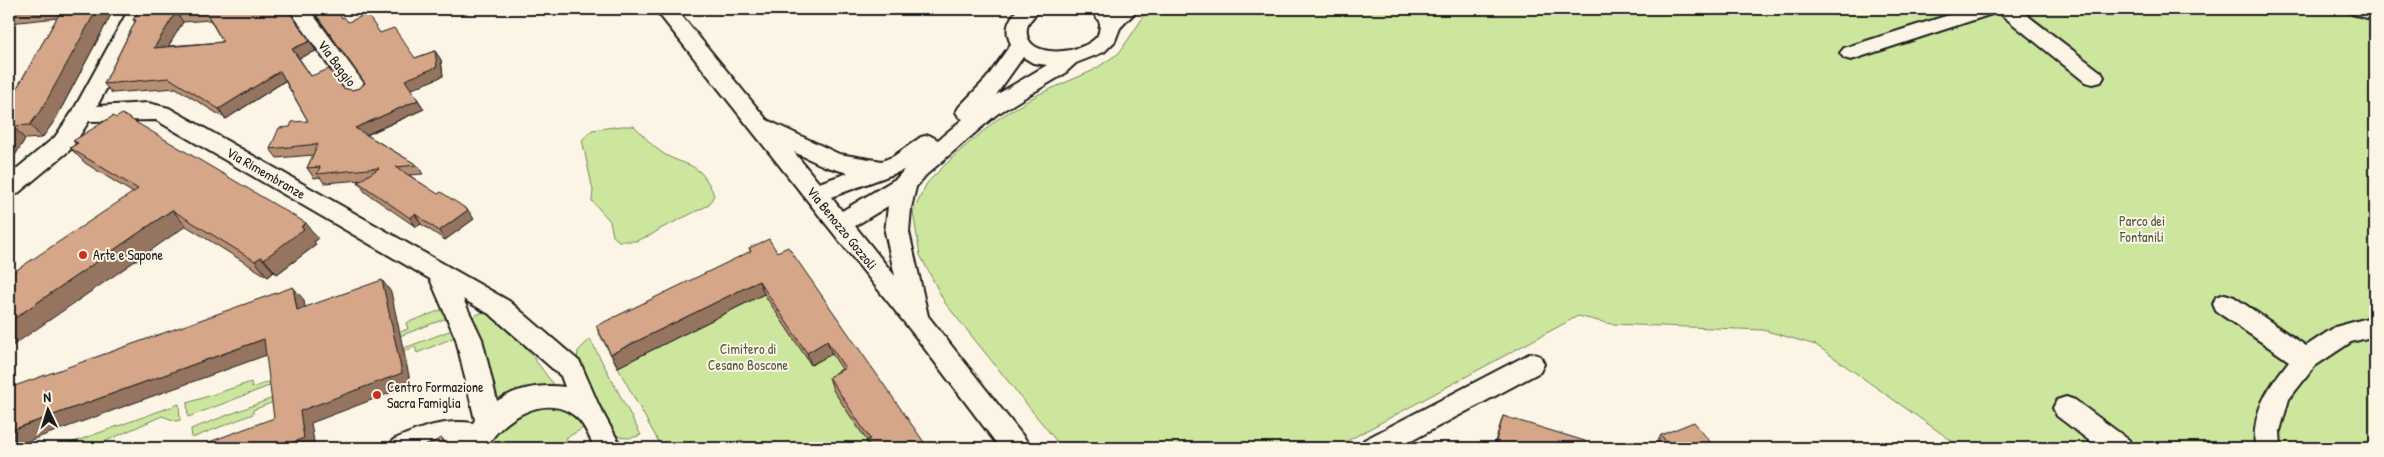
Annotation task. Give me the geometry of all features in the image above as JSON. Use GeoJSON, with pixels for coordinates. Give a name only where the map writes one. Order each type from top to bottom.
{"type":"FeatureCollection","features":[{"type":"Feature","properties":{"kind":"street"},"geometry":{"type":"LineString","coordinates":[[9,188],[63,143],[82,114],[139,9]]}},
{"type":"Feature","properties":{"kind":"street","name":"Via Baggio"},"geometry":{"type":"LineString","coordinates":[[299,9],[358,91]]}},
{"type":"Feature","properties":{"kind":"street","name":"Via Benozzo Gozzoli"},"geometry":{"type":"LineString","coordinates":[[665,9],[840,224],[1016,448]]}},
{"type":"Feature","properties":{"kind":"street"},"geometry":{"type":"LineString","coordinates":[[1030,9],[1024,14],[1018,25],[1018,37],[1022,44],[1028,50],[1042,56],[1068,59],[1082,56],[1097,49],[1106,39],[1105,17],[1128,9]]}},
{"type":"Feature","properties":{"kind":"street"},"geometry":{"type":"LineString","coordinates":[[1852,54],[1989,9]]}},
{"type":"Feature","properties":{"kind":"street"},"geometry":{"type":"LineString","coordinates":[[2006,9],[2093,77]]}},
{"type":"Feature","properties":{"kind":"street"},"geometry":{"type":"LineString","coordinates":[[2359,9],[2375,13]]}},
{"type":"Feature","properties":{"kind":"street"},"geometry":{"type":"LineString","coordinates":[[840,224],[899,175],[922,148],[970,109],[994,84],[1022,44]]}},
{"type":"Feature","properties":{"kind":"street"},"geometry":{"type":"LineString","coordinates":[[815,194],[918,169],[989,109],[1056,69],[1068,59]]}},
{"type":"Feature","properties":{"kind":"street","name":"Via Rimembranze"},"geometry":{"type":"LineString","coordinates":[[82,114],[148,111],[161,113],[500,308],[572,370],[587,410]]}},
{"type":"Feature","properties":{"kind":"street"},"geometry":{"type":"LineString","coordinates":[[757,122],[841,164],[899,175]]}},
{"type":"Feature","properties":{"kind":"street"},"geometry":{"type":"LineString","coordinates":[[899,175],[897,232],[920,325]]}},
{"type":"Feature","properties":{"kind":"street"},"geometry":{"type":"LineString","coordinates":[[439,273],[468,339],[479,435]]}},
{"type":"Feature","properties":{"kind":"street"},"geometry":{"type":"LineString","coordinates":[[2225,304],[2306,359]]}},
{"type":"Feature","properties":{"kind":"street"},"geometry":{"type":"LineString","coordinates":[[2268,448],[2267,431],[2276,394],[2306,359],[2344,334],[2375,326]]}},
{"type":"Feature","properties":{"kind":"street"},"geometry":{"type":"LineString","coordinates":[[1374,448],[1531,364]]}},
{"type":"Feature","properties":{"kind":"street"},"geometry":{"type":"LineString","coordinates":[[403,448],[434,434],[456,432],[479,435],[514,404],[542,396],[569,398],[587,410],[609,448]]}},
{"type":"Feature","properties":{"kind":"street"},"geometry":{"type":"LineString","coordinates":[[2066,408],[2119,448]]}},
{"type":"Feature","properties":{"kind":"green space","name":"Parco dei Fontanili"},"geometry":{"type":"Polygon","coordinates":[[[1146,9],[2375,9],[2375,448],[1962,448],[1816,345],[1763,330],[1611,324],[1578,316],[1334,448],[1062,448],[945,303],[920,255],[913,212],[927,183],[956,154],[999,118],[1039,94],[1092,71],[1119,53],[1140,22],[1146,9]]]}},
{"type":"Feature","properties":{"kind":"green space"},"geometry":{"type":"Polygon","coordinates":[[[634,126],[653,146],[665,155],[695,168],[702,174],[714,195],[709,205],[636,241],[619,241],[613,236],[610,221],[592,201],[593,190],[582,140],[592,130],[634,126]]]}},
{"type":"Feature","properties":{"kind":"green space","name":"Cimitero di Cesano Boscone"},"geometry":{"type":"Polygon","coordinates":[[[750,255],[923,448],[662,448],[597,330],[750,255]]]}},
{"type":"Feature","properties":{"kind":"green space"},"geometry":{"type":"Polygon","coordinates":[[[444,309],[447,318],[188,417],[187,403],[251,382],[252,388],[408,329],[406,323],[444,309]]]}},
{"type":"Feature","properties":{"kind":"green space"},"geometry":{"type":"Polygon","coordinates":[[[488,310],[527,349],[556,388],[496,407],[486,355],[472,317],[488,310]]]}},
{"type":"Feature","properties":{"kind":"green space"},"geometry":{"type":"Polygon","coordinates":[[[452,330],[455,337],[417,353],[415,347],[253,410],[253,414],[192,438],[191,429],[452,330]]]}},
{"type":"Feature","properties":{"kind":"green space"},"geometry":{"type":"Polygon","coordinates":[[[590,339],[641,435],[626,438],[612,432],[577,361],[578,351],[590,339]]]}},
{"type":"Feature","properties":{"kind":"green space"},"geometry":{"type":"Polygon","coordinates":[[[179,404],[180,420],[176,421],[162,416],[90,448],[57,448],[179,404]]]}},
{"type":"Feature","properties":{"kind":"green space"},"geometry":{"type":"Polygon","coordinates":[[[551,406],[567,409],[587,426],[566,438],[571,448],[487,448],[491,439],[504,424],[522,414],[551,406]]]}},
{"type":"Feature","properties":{"kind":"building"},"geometry":{"type":"Polygon","coordinates":[[[62,9],[97,9],[43,107],[30,125],[13,126],[9,132],[9,95],[13,95],[62,9]]]}},
{"type":"Feature","properties":{"kind":"building"},"geometry":{"type":"Polygon","coordinates":[[[140,9],[287,9],[310,41],[292,49],[311,76],[329,69],[343,88],[352,90],[360,88],[365,83],[312,9],[336,9],[342,18],[344,17],[348,22],[367,14],[380,33],[394,28],[415,58],[435,51],[437,67],[405,80],[418,100],[355,128],[417,165],[396,167],[438,194],[441,192],[468,210],[439,231],[415,214],[410,218],[358,182],[379,168],[317,174],[320,167],[307,168],[318,144],[270,149],[279,128],[290,127],[292,122],[308,121],[280,71],[219,109],[169,78],[104,84],[136,20],[133,20],[140,9]],[[205,10],[176,12],[154,48],[223,42],[205,10]]]}},
{"type":"Feature","properties":{"kind":"building"},"geometry":{"type":"Polygon","coordinates":[[[122,114],[306,223],[301,227],[304,229],[264,259],[261,257],[255,261],[172,210],[9,322],[9,275],[138,189],[70,148],[78,143],[73,141],[113,116],[116,118],[122,114]]]}},
{"type":"Feature","properties":{"kind":"building"},"geometry":{"type":"Polygon","coordinates":[[[769,239],[777,252],[788,247],[928,448],[871,448],[866,441],[870,439],[829,377],[845,368],[827,341],[807,353],[759,281],[611,354],[596,326],[751,251],[749,248],[769,239]]]}},
{"type":"Feature","properties":{"kind":"building"},"geometry":{"type":"Polygon","coordinates":[[[382,280],[402,373],[300,411],[304,438],[277,448],[193,448],[274,418],[264,339],[9,431],[9,388],[293,287],[297,310],[382,280]]]}},
{"type":"Feature","properties":{"kind":"building"},"geometry":{"type":"Polygon","coordinates":[[[1503,416],[1585,441],[1584,448],[1494,448],[1503,416]]]}},
{"type":"Feature","properties":{"kind":"building"},"geometry":{"type":"Polygon","coordinates":[[[1694,422],[1715,448],[1671,448],[1661,435],[1694,422]]]}},
{"type":"Feature","properties":{"kind":"building"},"geometry":{"type":"Polygon","coordinates":[[[442,438],[445,448],[420,448],[442,438]]]}},
{"type":"Feature","properties":{"kind":"place","name":"Arte e Sapone"},"geometry":{"type":"Point","coordinates":[83,255]}},
{"type":"Feature","properties":{"kind":"place","name":"Centro Formazione Sacra Famiglia"},"geometry":{"type":"Point","coordinates":[377,395]}}]}
